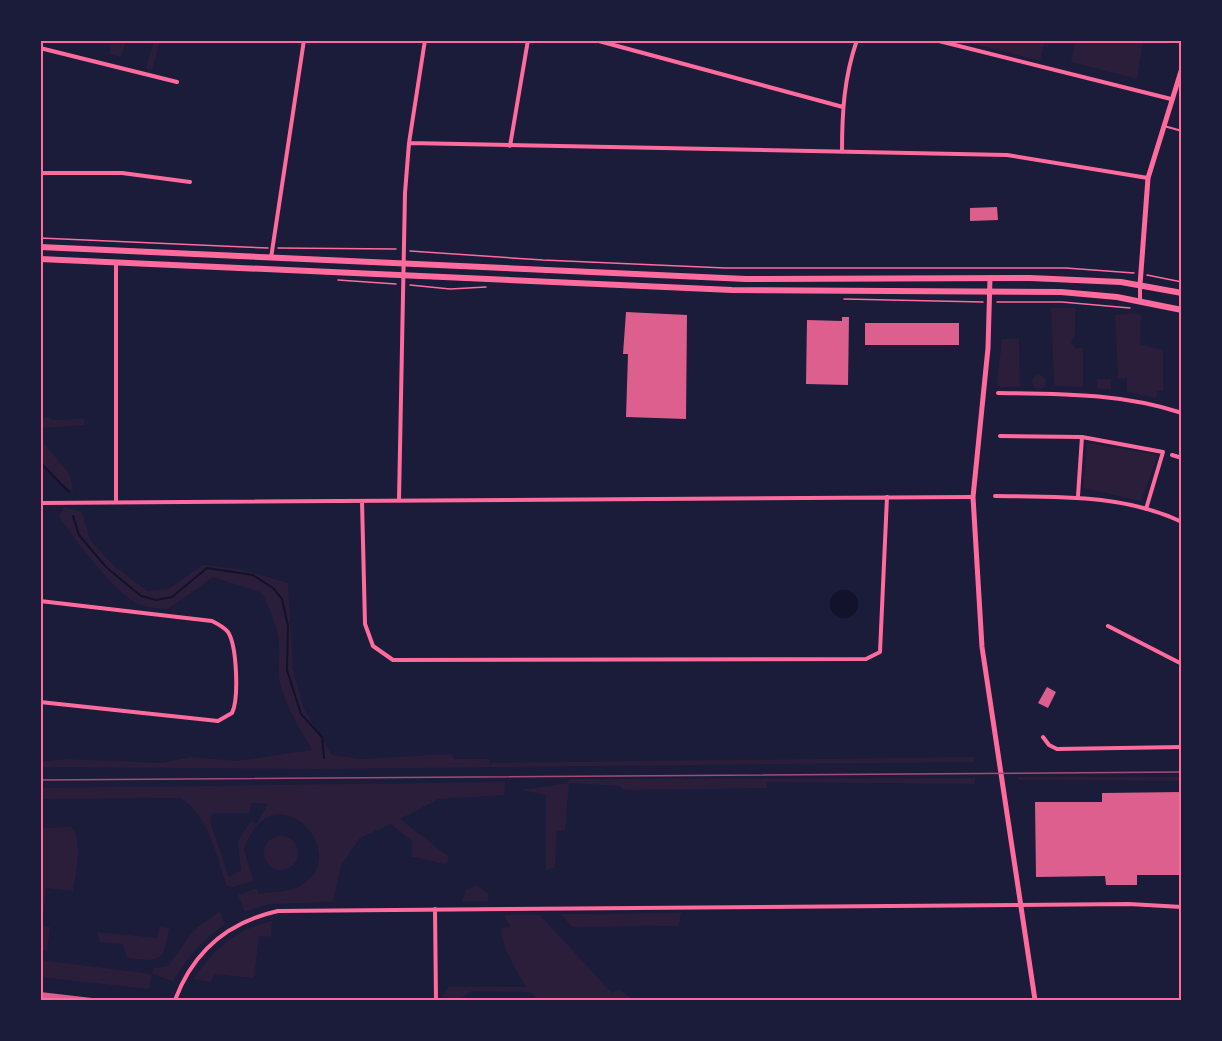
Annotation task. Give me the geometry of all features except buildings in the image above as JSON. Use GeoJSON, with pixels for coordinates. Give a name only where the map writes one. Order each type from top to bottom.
{"type":"FeatureCollection","features":[{"type":"Feature","properties":{"kind":"main road"},"geometry":{"type":"LineString","coordinates":[[40,247],[746,279],[990,278],[1140,285],[1182,293]]}},
{"type":"Feature","properties":{"kind":"main road"},"geometry":{"type":"LineString","coordinates":[[40,259],[732,290],[1061,292],[1140,301],[1182,310]]}},
{"type":"Feature","properties":{"kind":"street"},"geometry":{"type":"LineString","coordinates":[[271,258],[304,40]]}},
{"type":"Feature","properties":{"kind":"street"},"geometry":{"type":"LineString","coordinates":[[399,500],[406,250],[405,193],[409,143],[425,40]]}},
{"type":"Feature","properties":{"kind":"street"},"geometry":{"type":"LineString","coordinates":[[510,146],[528,40]]}},
{"type":"Feature","properties":{"kind":"street"},"geometry":{"type":"LineString","coordinates":[[595,40],[843,107]]}},
{"type":"Feature","properties":{"kind":"street"},"geometry":{"type":"LineString","coordinates":[[842,152],[843,107],[848,67],[857,40]]}},
{"type":"Feature","properties":{"kind":"street"},"geometry":{"type":"LineString","coordinates":[[935,40],[1171,99]]}},
{"type":"Feature","properties":{"kind":"street"},"geometry":{"type":"LineString","coordinates":[[40,48],[177,82]]}},
{"type":"Feature","properties":{"kind":"street"},"geometry":{"type":"LineString","coordinates":[[1140,301],[1148,178],[1182,68]]}},
{"type":"Feature","properties":{"kind":"street"},"geometry":{"type":"LineString","coordinates":[[409,143],[1007,155],[1148,178]]}},
{"type":"Feature","properties":{"kind":"street"},"geometry":{"type":"LineString","coordinates":[[40,159],[41,173],[123,173],[190,182]]}},
{"type":"Feature","properties":{"kind":"street"},"geometry":{"type":"LineString","coordinates":[[116,262],[116,502]]}},
{"type":"Feature","properties":{"kind":"street"},"geometry":{"type":"LineString","coordinates":[[990,278],[987,348],[973,497],[982,647],[1019,906],[1035,1000]]}},
{"type":"Feature","properties":{"kind":"street"},"geometry":{"type":"LineString","coordinates":[[998,393],[1108,396],[1150,403],[1182,413]]}},
{"type":"Feature","properties":{"kind":"street"},"geometry":{"type":"LineString","coordinates":[[1000,436],[1082,437],[1163,452],[1146,509]]}},
{"type":"Feature","properties":{"kind":"street"},"geometry":{"type":"LineString","coordinates":[[1078,496],[1082,437]]}},
{"type":"Feature","properties":{"kind":"street"},"geometry":{"type":"LineString","coordinates":[[1172,455],[1182,458]]}},
{"type":"Feature","properties":{"kind":"street"},"geometry":{"type":"LineString","coordinates":[[995,496],[1078,496],[1146,509],[1182,522]]}},
{"type":"Feature","properties":{"kind":"street"},"geometry":{"type":"LineString","coordinates":[[362,501],[365,624],[374,646],[393,660],[779,660],[866,659],[880,652],[887,497]]}},
{"type":"Feature","properties":{"kind":"street"},"geometry":{"type":"LineString","coordinates":[[40,503],[973,497]]}},
{"type":"Feature","properties":{"kind":"street"},"geometry":{"type":"LineString","coordinates":[[40,601],[212,621],[221,625],[231,640],[237,696],[232,713],[218,721],[40,702]]}},
{"type":"Feature","properties":{"kind":"street"},"geometry":{"type":"LineString","coordinates":[[1108,626],[1182,664]]}},
{"type":"Feature","properties":{"kind":"street"},"geometry":{"type":"LineString","coordinates":[[1043,737],[1049,745],[1057,749],[1182,747]]}},
{"type":"Feature","properties":{"kind":"street"},"geometry":{"type":"LineString","coordinates":[[175,1000],[188,971],[210,944],[231,928],[257,916],[297,910],[1129,904],[1182,907]]}},
{"type":"Feature","properties":{"kind":"street"},"geometry":{"type":"LineString","coordinates":[[435,909],[436,1000]]}},
{"type":"Feature","properties":{"kind":"lane"},"geometry":{"type":"LineString","coordinates":[[1163,126],[1182,131]]}},
{"type":"Feature","properties":{"kind":"path"},"geometry":{"type":"LineString","coordinates":[[40,238],[271,248],[406,250],[536,260],[725,268],[1066,268],[1142,274],[1182,282]]}},
{"type":"Feature","properties":{"kind":"shaded area"},"geometry":{"type":"Polygon","coordinates":[[[113,40],[126,41],[121,57],[109,54],[113,40]]]}},
{"type":"Feature","properties":{"kind":"shaded area"},"geometry":{"type":"Polygon","coordinates":[[[971,40],[1045,41],[1040,61],[970,43],[971,40]]]}},
{"type":"Feature","properties":{"kind":"shaded area"},"geometry":{"type":"Polygon","coordinates":[[[154,41],[160,41],[152,70],[146,68],[154,41]]]}},
{"type":"Feature","properties":{"kind":"shaded area"},"geometry":{"type":"Polygon","coordinates":[[[1076,41],[1143,41],[1137,79],[1071,62],[1076,41]]]}},
{"type":"Feature","properties":{"kind":"shaded area"},"geometry":{"type":"Polygon","coordinates":[[[1051,308],[1075,308],[1075,334],[1071,342],[1076,349],[1083,347],[1083,387],[1054,386],[1051,308]]]}},
{"type":"Feature","properties":{"kind":"shaded area"},"geometry":{"type":"Polygon","coordinates":[[[1131,313],[1141,315],[1140,344],[1163,350],[1163,391],[1158,391],[1156,398],[1127,392],[1127,378],[1118,379],[1115,315],[1131,313]]]}},
{"type":"Feature","properties":{"kind":"shaded area"},"geometry":{"type":"Polygon","coordinates":[[[1002,339],[1019,339],[1020,387],[1000,387],[997,383],[1002,339]]]}},
{"type":"Feature","properties":{"kind":"shaded area"},"geometry":{"type":"Polygon","coordinates":[[[1039,375],[1044,377],[1046,382],[1044,387],[1039,389],[1034,387],[1032,382],[1034,377],[1039,375]]]}},
{"type":"Feature","properties":{"kind":"shaded area"},"geometry":{"type":"Polygon","coordinates":[[[1097,379],[1111,379],[1111,390],[1097,388],[1097,379]]]}},
{"type":"Feature","properties":{"kind":"shaded area"},"geometry":{"type":"Polygon","coordinates":[[[48,417],[53,420],[84,419],[84,425],[41,428],[41,419],[48,417]]]}},
{"type":"Feature","properties":{"kind":"shaded area"},"geometry":{"type":"Polygon","coordinates":[[[40,439],[69,473],[73,491],[57,481],[41,463],[40,439]]]}},
{"type":"Feature","properties":{"kind":"shaded area"},"geometry":{"type":"Polygon","coordinates":[[[1087,443],[1158,455],[1141,501],[1083,488],[1087,443]]]}},
{"type":"Feature","properties":{"kind":"shaded area"},"geometry":{"type":"Polygon","coordinates":[[[64,507],[82,512],[90,540],[113,565],[147,591],[168,589],[203,565],[240,569],[288,583],[293,671],[304,709],[332,755],[361,759],[451,754],[455,759],[489,759],[490,766],[492,763],[974,757],[974,762],[317,769],[41,767],[41,762],[67,759],[163,763],[190,757],[237,761],[312,750],[294,718],[280,683],[277,633],[262,593],[213,577],[168,609],[141,605],[131,600],[109,580],[85,552],[59,517],[64,507]]]}},
{"type":"Feature","properties":{"kind":"shaded area"},"geometry":{"type":"Polygon","coordinates":[[[844,590],[854,594],[858,604],[854,614],[844,618],[834,614],[830,604],[834,594],[844,590]]]}},
{"type":"Feature","properties":{"kind":"shaded area"},"geometry":{"type":"Polygon","coordinates":[[[1018,777],[1181,777],[1182,781],[1018,780],[1018,777]]]}},
{"type":"Feature","properties":{"kind":"shaded area"},"geometry":{"type":"Polygon","coordinates":[[[975,778],[975,784],[767,782],[767,788],[623,790],[619,786],[569,783],[565,830],[557,831],[555,867],[546,871],[546,795],[521,790],[568,783],[569,779],[975,778]]]}},
{"type":"Feature","properties":{"kind":"shaded area"},"geometry":{"type":"Polygon","coordinates":[[[505,782],[504,795],[439,799],[400,819],[449,857],[447,864],[412,857],[412,841],[391,824],[360,838],[341,865],[333,902],[269,904],[245,912],[238,895],[256,888],[259,894],[296,888],[314,874],[319,858],[315,840],[305,826],[290,816],[273,815],[257,825],[244,850],[254,881],[233,887],[227,886],[205,826],[191,806],[181,798],[40,799],[41,788],[505,782]],[[252,803],[249,813],[212,813],[210,822],[229,877],[241,870],[238,841],[250,822],[257,823],[268,804],[252,803]]]}},
{"type":"Feature","properties":{"kind":"shaded area"},"geometry":{"type":"Polygon","coordinates":[[[71,827],[75,833],[78,848],[73,891],[46,888],[42,926],[50,927],[47,951],[41,950],[41,828],[71,827]]]}},
{"type":"Feature","properties":{"kind":"shaded area"},"geometry":{"type":"Polygon","coordinates":[[[281,836],[293,841],[298,853],[293,865],[281,870],[269,865],[264,853],[269,841],[281,836]]]}},
{"type":"Feature","properties":{"kind":"shaded area"},"geometry":{"type":"Polygon","coordinates":[[[477,885],[488,894],[488,901],[462,901],[466,890],[477,885]]]}},
{"type":"Feature","properties":{"kind":"shaded area"},"geometry":{"type":"Polygon","coordinates":[[[220,911],[225,925],[196,950],[173,981],[152,974],[154,968],[168,966],[194,930],[220,911]]]}},
{"type":"Feature","properties":{"kind":"shaded area"},"geometry":{"type":"Polygon","coordinates":[[[681,913],[679,926],[572,927],[561,914],[681,913]]]}},
{"type":"Feature","properties":{"kind":"shaded area"},"geometry":{"type":"Polygon","coordinates":[[[504,915],[540,915],[612,993],[619,989],[632,999],[655,998],[657,1000],[538,1000],[531,992],[471,991],[459,1000],[442,996],[449,987],[526,987],[504,944],[501,928],[510,927],[504,915]]]}},
{"type":"Feature","properties":{"kind":"shaded area"},"geometry":{"type":"Polygon","coordinates":[[[272,921],[271,937],[259,936],[254,978],[214,974],[211,982],[194,979],[209,958],[227,942],[247,929],[272,921]]]}},
{"type":"Feature","properties":{"kind":"shaded area"},"geometry":{"type":"Polygon","coordinates":[[[159,927],[169,928],[165,948],[159,957],[148,960],[128,958],[122,944],[100,942],[97,932],[157,938],[159,927]]]}},
{"type":"Feature","properties":{"kind":"shaded area"},"geometry":{"type":"Polygon","coordinates":[[[41,960],[152,974],[149,989],[41,977],[41,960]]]}},
{"type":"Feature","properties":{"kind":"waterway"},"geometry":{"type":"LineString","coordinates":[[40,462],[69,492]]}},
{"type":"Feature","properties":{"kind":"waterway"},"geometry":{"type":"LineString","coordinates":[[73,516],[79,535],[106,567],[141,596],[156,600],[172,597],[207,568],[253,575],[273,588],[282,599],[288,626],[287,670],[301,714],[322,737],[324,758]]}},
{"type":"Feature","properties":{"kind":"tram line"},"geometry":{"type":"LineString","coordinates":[[40,780],[1182,772]]}}]}
